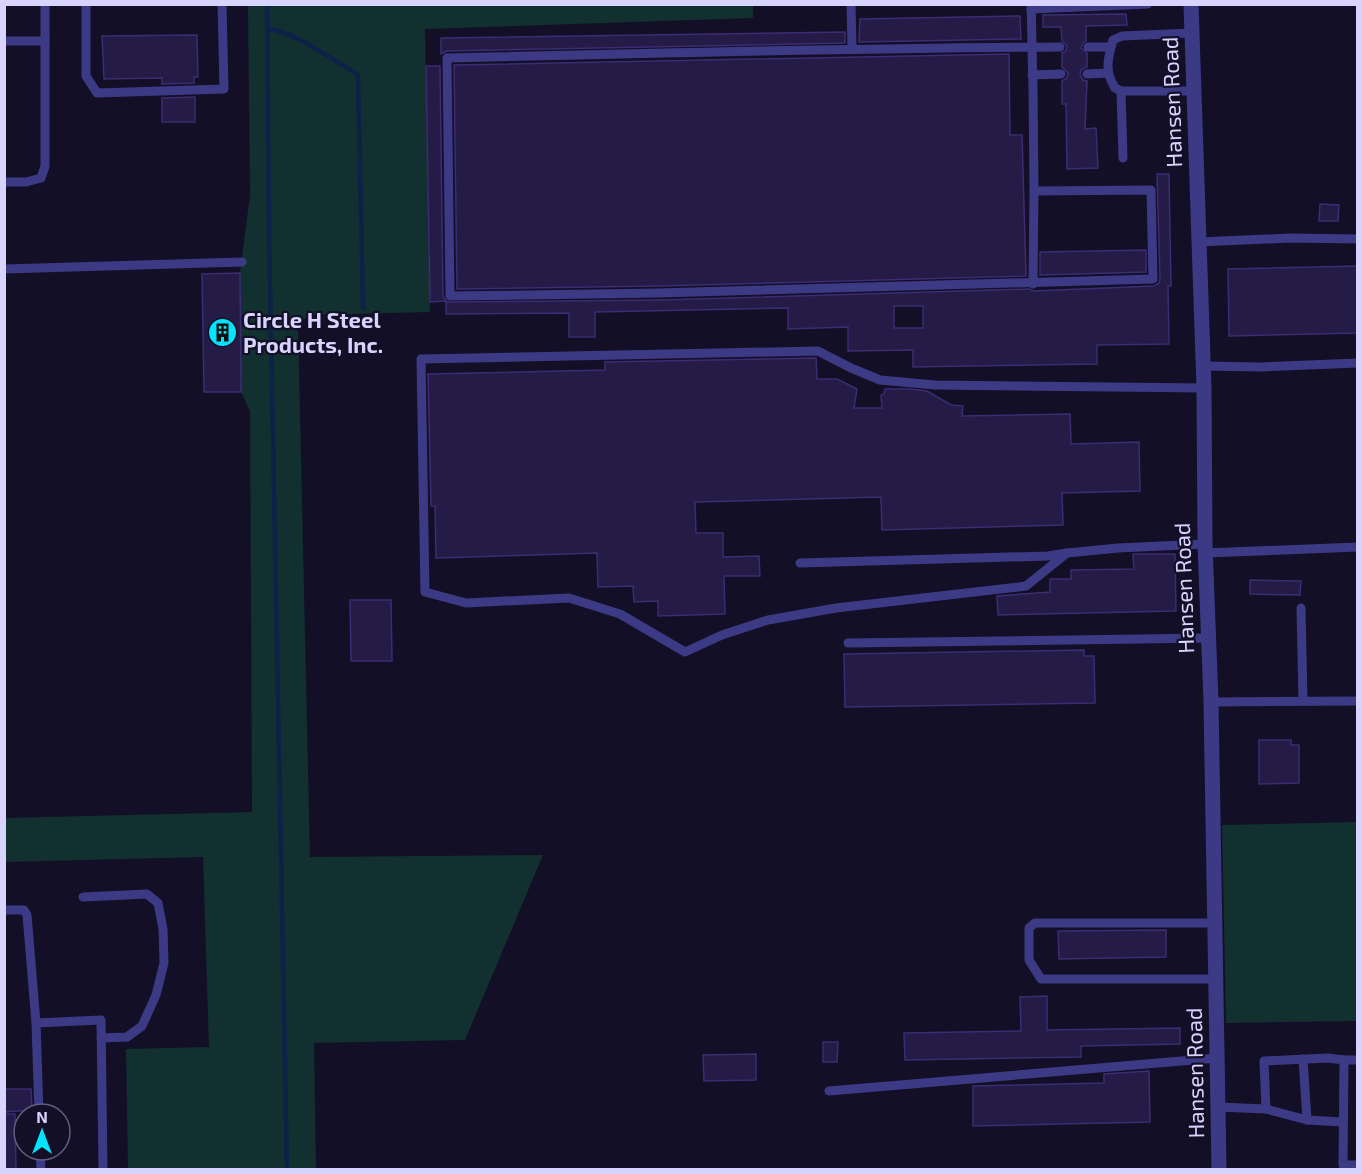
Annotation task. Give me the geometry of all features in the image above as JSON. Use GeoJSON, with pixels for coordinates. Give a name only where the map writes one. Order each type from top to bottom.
{"type":"FeatureCollection","features":[{"type":"Feature","properties":{"kind":"street","name":"Hansen Road"},"geometry":{"type":"LineString","coordinates":[[1191,4],[1204,388],[1205,549],[1219,1170]]}},
{"type":"Feature","properties":{"kind":"lane"},"geometry":{"type":"LineString","coordinates":[[4,182],[26,182],[41,178],[45,166],[45,4]]}},
{"type":"Feature","properties":{"kind":"lane"},"geometry":{"type":"LineString","coordinates":[[86,4],[86,76],[98,93],[224,89],[222,4]]}},
{"type":"Feature","properties":{"kind":"lane"},"geometry":{"type":"LineString","coordinates":[[851,4],[852,49]]}},
{"type":"Feature","properties":{"kind":"lane"},"geometry":{"type":"LineString","coordinates":[[1034,284],[1031,7],[1148,4]]}},
{"type":"Feature","properties":{"kind":"lane"},"geometry":{"type":"LineString","coordinates":[[1192,33],[1122,36],[1113,40],[1107,58],[1108,74],[1115,88],[1121,91],[1194,91]]}},
{"type":"Feature","properties":{"kind":"lane"},"geometry":{"type":"LineString","coordinates":[[4,41],[45,40]]}},
{"type":"Feature","properties":{"kind":"lane"},"geometry":{"type":"LineString","coordinates":[[1034,191],[1150,190],[1153,279],[683,293],[450,296],[447,58],[1060,47]]}},
{"type":"Feature","properties":{"kind":"lane"},"geometry":{"type":"LineString","coordinates":[[1088,47],[1111,47]]}},
{"type":"Feature","properties":{"kind":"lane"},"geometry":{"type":"LineString","coordinates":[[1032,75],[1061,74]]}},
{"type":"Feature","properties":{"kind":"lane"},"geometry":{"type":"LineString","coordinates":[[1087,74],[1108,74]]}},
{"type":"Feature","properties":{"kind":"lane"},"geometry":{"type":"LineString","coordinates":[[1121,91],[1123,158]]}},
{"type":"Feature","properties":{"kind":"lane"},"geometry":{"type":"LineString","coordinates":[[1199,242],[1291,238],[1358,239]]}},
{"type":"Feature","properties":{"kind":"lane"},"geometry":{"type":"LineString","coordinates":[[4,268],[242,262]]}},
{"type":"Feature","properties":{"kind":"lane"},"geometry":{"type":"LineString","coordinates":[[1067,553],[1026,586],[836,609],[768,620],[722,635],[685,652],[620,614],[569,598],[466,603],[425,592],[421,358],[818,351],[880,380],[935,385],[1204,388]]}},
{"type":"Feature","properties":{"kind":"lane"},"geometry":{"type":"LineString","coordinates":[[1203,366],[1260,367],[1358,363]]}},
{"type":"Feature","properties":{"kind":"lane"},"geometry":{"type":"LineString","coordinates":[[800,563],[1048,556],[1118,548],[1358,547]]}},
{"type":"Feature","properties":{"kind":"lane"},"geometry":{"type":"LineString","coordinates":[[1301,608],[1304,700]]}},
{"type":"Feature","properties":{"kind":"lane"},"geometry":{"type":"LineString","coordinates":[[848,643],[1208,638]]}},
{"type":"Feature","properties":{"kind":"lane"},"geometry":{"type":"LineString","coordinates":[[1210,702],[1358,700]]}},
{"type":"Feature","properties":{"kind":"lane"},"geometry":{"type":"LineString","coordinates":[[83,897],[147,894],[158,903],[163,929],[164,963],[156,995],[142,1026],[127,1037],[101,1038]]}},
{"type":"Feature","properties":{"kind":"lane"},"geometry":{"type":"LineString","coordinates":[[4,910],[24,909],[27,915],[36,1023],[39,1102]]}},
{"type":"Feature","properties":{"kind":"lane"},"geometry":{"type":"LineString","coordinates":[[1214,923],[1035,923],[1029,928],[1029,960],[1041,979],[1215,979]]}},
{"type":"Feature","properties":{"kind":"lane"},"geometry":{"type":"LineString","coordinates":[[36,1023],[101,1020],[103,1170]]}},
{"type":"Feature","properties":{"kind":"lane"},"geometry":{"type":"LineString","coordinates":[[829,1091],[1217,1058]]}},
{"type":"Feature","properties":{"kind":"lane"},"geometry":{"type":"LineString","coordinates":[[1266,1109],[1264,1061],[1328,1058],[1358,1060]]}},
{"type":"Feature","properties":{"kind":"lane"},"geometry":{"type":"LineString","coordinates":[[1304,1059],[1307,1120]]}},
{"type":"Feature","properties":{"kind":"lane"},"geometry":{"type":"LineString","coordinates":[[1344,1060],[1343,1165],[1358,1165]]}},
{"type":"Feature","properties":{"kind":"lane"},"geometry":{"type":"LineString","coordinates":[[1218,1107],[1266,1109],[1307,1120],[1343,1122]]}},
{"type":"Feature","properties":{"kind":"green space"},"geometry":{"type":"Polygon","coordinates":[[[248,5],[753,5],[753,18],[425,29],[430,312],[311,315],[298,323],[310,857],[543,855],[465,1040],[314,1043],[316,1169],[128,1169],[126,1049],[209,1047],[203,857],[5,862],[4,818],[252,812],[250,411],[241,392],[240,273],[250,195],[248,5]]]}},
{"type":"Feature","properties":{"kind":"green space"},"geometry":{"type":"Polygon","coordinates":[[[1357,822],[1357,1021],[1226,1023],[1222,825],[1357,822]]]}},
{"type":"Feature","properties":{"kind":"building"},"geometry":{"type":"Polygon","coordinates":[[[1126,14],[1127,25],[1086,26],[1086,41],[1081,48],[1087,53],[1087,67],[1081,70],[1080,75],[1083,80],[1087,81],[1085,129],[1096,128],[1098,168],[1067,169],[1066,104],[1062,104],[1062,81],[1067,78],[1068,73],[1062,67],[1062,53],[1066,51],[1067,46],[1062,41],[1061,27],[1043,27],[1043,15],[1126,14]]]}},
{"type":"Feature","properties":{"kind":"building"},"geometry":{"type":"Polygon","coordinates":[[[1020,16],[1021,39],[859,42],[860,19],[1020,16]]]}},
{"type":"Feature","properties":{"kind":"building"},"geometry":{"type":"Polygon","coordinates":[[[845,32],[845,43],[447,51],[441,54],[441,38],[845,32]]]}},
{"type":"Feature","properties":{"kind":"building"},"geometry":{"type":"Polygon","coordinates":[[[197,35],[198,77],[194,77],[194,83],[162,84],[162,78],[104,79],[102,36],[197,35]]]}},
{"type":"Feature","properties":{"kind":"building"},"geometry":{"type":"Polygon","coordinates":[[[1009,54],[1010,135],[1022,135],[1026,276],[457,289],[454,65],[1009,54]]]}},
{"type":"Feature","properties":{"kind":"building"},"geometry":{"type":"Polygon","coordinates":[[[426,66],[440,66],[443,296],[447,302],[659,300],[1154,286],[1159,283],[1160,279],[1157,174],[1169,174],[1171,286],[1168,286],[1169,344],[1097,345],[1097,364],[913,367],[913,350],[848,351],[848,327],[788,329],[788,308],[595,312],[595,337],[569,337],[569,313],[446,314],[446,301],[430,302],[426,66]],[[894,306],[894,328],[923,328],[923,306],[894,306]]]}},
{"type":"Feature","properties":{"kind":"building"},"geometry":{"type":"Polygon","coordinates":[[[195,97],[195,122],[162,122],[162,98],[195,97]]]}},
{"type":"Feature","properties":{"kind":"building"},"geometry":{"type":"Polygon","coordinates":[[[1320,204],[1339,205],[1338,221],[1319,221],[1320,204]]]}},
{"type":"Feature","properties":{"kind":"building"},"geometry":{"type":"Polygon","coordinates":[[[1146,250],[1146,272],[1040,275],[1040,252],[1146,250]]]}},
{"type":"Feature","properties":{"kind":"building"},"geometry":{"type":"Polygon","coordinates":[[[1358,266],[1358,333],[1229,336],[1228,269],[1358,266]]]}},
{"type":"Feature","properties":{"kind":"building","name":"Circle H Steel Products, Inc."},"geometry":{"type":"Polygon","coordinates":[[[240,273],[241,392],[204,392],[202,274],[240,273]]]}},
{"type":"Feature","properties":{"kind":"building"},"geometry":{"type":"Polygon","coordinates":[[[816,358],[817,379],[837,379],[857,389],[854,408],[882,408],[881,395],[884,394],[885,389],[927,391],[951,405],[963,406],[962,416],[1070,414],[1071,444],[1139,442],[1140,491],[1062,493],[1063,525],[882,530],[881,497],[695,502],[696,533],[723,533],[723,557],[759,556],[760,576],[724,576],[725,614],[658,616],[658,601],[634,602],[633,586],[598,587],[597,553],[436,558],[435,506],[431,506],[428,374],[605,370],[605,362],[816,358]]]}},
{"type":"Feature","properties":{"kind":"building"},"geometry":{"type":"Polygon","coordinates":[[[1133,554],[1175,554],[1176,611],[998,615],[997,596],[1050,592],[1050,579],[1071,579],[1071,570],[1134,569],[1133,554]]]}},
{"type":"Feature","properties":{"kind":"building"},"geometry":{"type":"Polygon","coordinates":[[[1250,580],[1301,581],[1300,595],[1250,594],[1250,580]]]}},
{"type":"Feature","properties":{"kind":"building"},"geometry":{"type":"Polygon","coordinates":[[[350,600],[391,600],[392,661],[351,661],[350,600]]]}},
{"type":"Feature","properties":{"kind":"building"},"geometry":{"type":"Polygon","coordinates":[[[1084,650],[1084,656],[1094,656],[1095,703],[845,707],[844,654],[1084,650]]]}},
{"type":"Feature","properties":{"kind":"building"},"geometry":{"type":"Polygon","coordinates":[[[1259,740],[1291,740],[1291,745],[1299,745],[1299,783],[1259,784],[1259,740]]]}},
{"type":"Feature","properties":{"kind":"building"},"geometry":{"type":"Polygon","coordinates":[[[1166,930],[1166,957],[1059,959],[1058,931],[1166,930]]]}},
{"type":"Feature","properties":{"kind":"building"},"geometry":{"type":"Polygon","coordinates":[[[1047,996],[1047,1030],[1180,1028],[1180,1044],[1081,1046],[1081,1057],[905,1060],[904,1033],[1021,1031],[1020,997],[1047,996]]]}},
{"type":"Feature","properties":{"kind":"building"},"geometry":{"type":"Polygon","coordinates":[[[823,1042],[838,1042],[837,1062],[823,1062],[823,1042]]]}},
{"type":"Feature","properties":{"kind":"building"},"geometry":{"type":"Polygon","coordinates":[[[756,1054],[756,1080],[704,1081],[703,1055],[756,1054]]]}},
{"type":"Feature","properties":{"kind":"building"},"geometry":{"type":"Polygon","coordinates":[[[1149,1071],[1150,1122],[973,1126],[973,1086],[1104,1083],[1104,1074],[1149,1071]]]}},
{"type":"Feature","properties":{"kind":"building"},"geometry":{"type":"Polygon","coordinates":[[[4,1089],[31,1089],[32,1102],[12,1102],[12,1111],[4,1112],[4,1089]]]}},
{"type":"Feature","properties":{"kind":"building"},"geometry":{"type":"Polygon","coordinates":[[[4,1114],[12,1114],[12,1162],[16,1162],[16,1170],[4,1170],[4,1114]]]}},
{"type":"Feature","properties":{"kind":"waterway"},"geometry":{"type":"LineString","coordinates":[[267,4],[269,229],[287,1170]]}},
{"type":"Feature","properties":{"kind":"waterway"},"geometry":{"type":"LineString","coordinates":[[267,29],[277,30],[300,40],[358,75],[363,308]]}},
{"type":"Feature","properties":{"kind":"place","name":"Circle H Steel Products, Inc."},"geometry":{"type":"Point","coordinates":[222,333]}}]}
